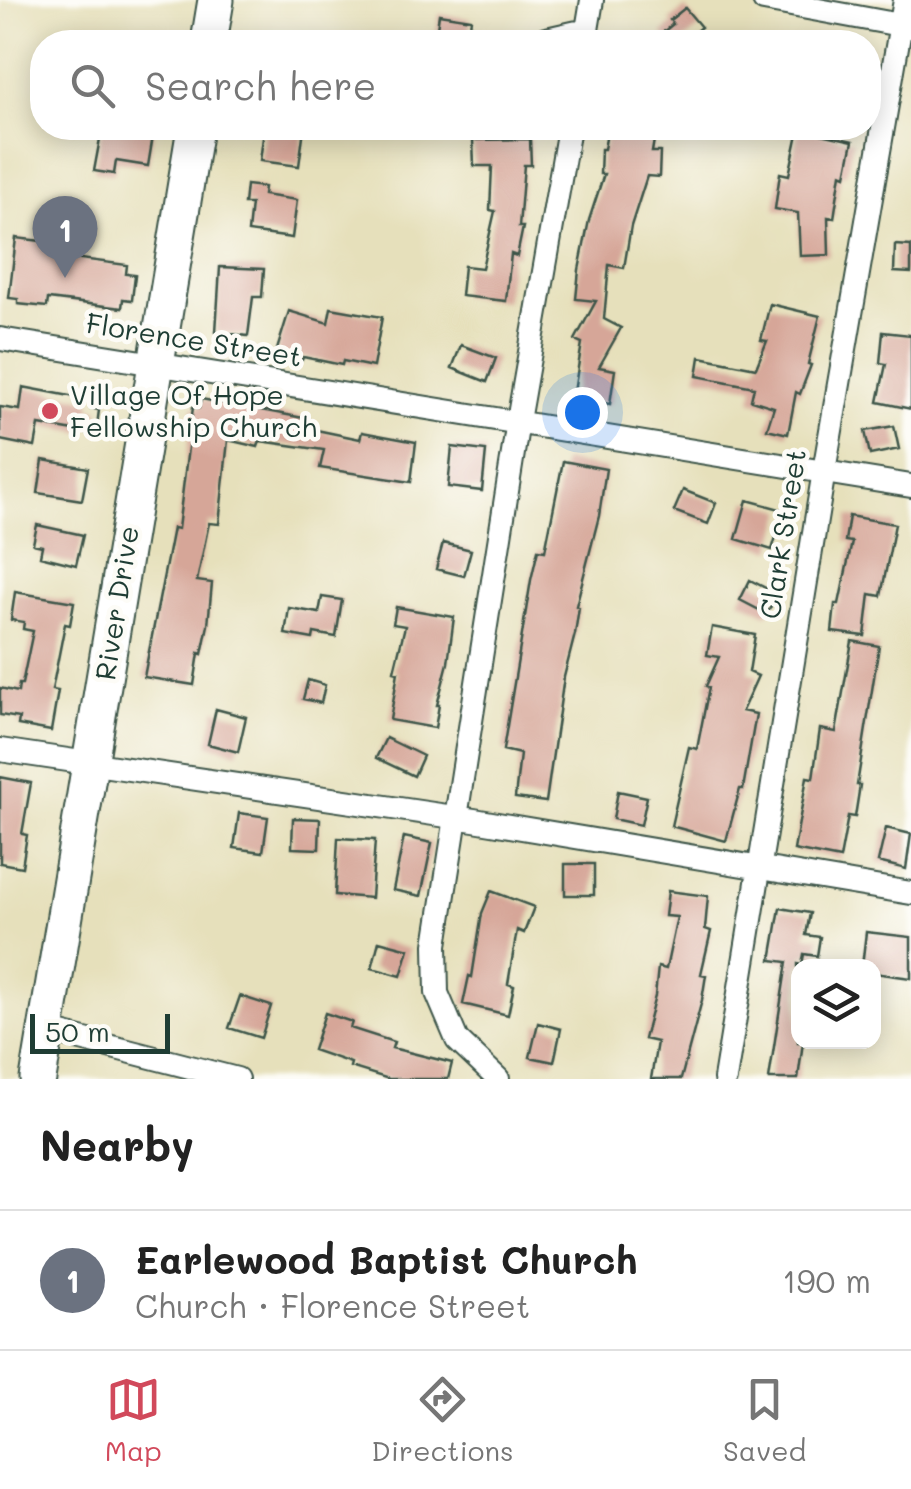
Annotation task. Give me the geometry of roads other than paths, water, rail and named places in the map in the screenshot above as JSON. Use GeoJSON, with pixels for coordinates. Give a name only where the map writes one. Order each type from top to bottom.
{"type":"FeatureCollection","features":[{"type":"Feature","properties":{"kind":"main road"},"geometry":{"type":"LineString","coordinates":[[211,30],[216,0]]}},
{"type":"Feature","properties":{"kind":"main road","name":"River Drive"},"geometry":{"type":"LineString","coordinates":[[38,1079],[193,140]]}},
{"type":"Feature","properties":{"kind":"street"},"geometry":{"type":"LineString","coordinates":[[587,30],[592,0]]}},
{"type":"Feature","properties":{"kind":"street"},"geometry":{"type":"LineString","coordinates":[[764,0],[906,26]]}},
{"type":"Feature","properties":{"kind":"street","name":"Clark Street"},"geometry":{"type":"LineString","coordinates":[[726,1079],[824,471],[906,26],[905,0]]}},
{"type":"Feature","properties":{"kind":"street"},"geometry":{"type":"LineString","coordinates":[[498,1079],[457,1040],[437,993],[436,945],[518,420],[568,140]]}},
{"type":"Feature","properties":{"kind":"street","name":"Florence Street"},"geometry":{"type":"LineString","coordinates":[[0,339],[911,486]]}},
{"type":"Feature","properties":{"kind":"street"},"geometry":{"type":"LineString","coordinates":[[0,750],[457,817],[911,893]]}},
{"type":"Feature","properties":{"kind":"street"},"geometry":{"type":"LineString","coordinates":[[46,1030],[237,1079]]}},
{"type":"Feature","properties":{"kind":"place","name":"Earlewood Baptist Church"},"geometry":{"type":"Point","coordinates":[65,278]}},
{"type":"Feature","properties":{"kind":"place","name":"Village Of Hope Fellowship Church"},"geometry":{"type":"Point","coordinates":[50,411]}}]}
